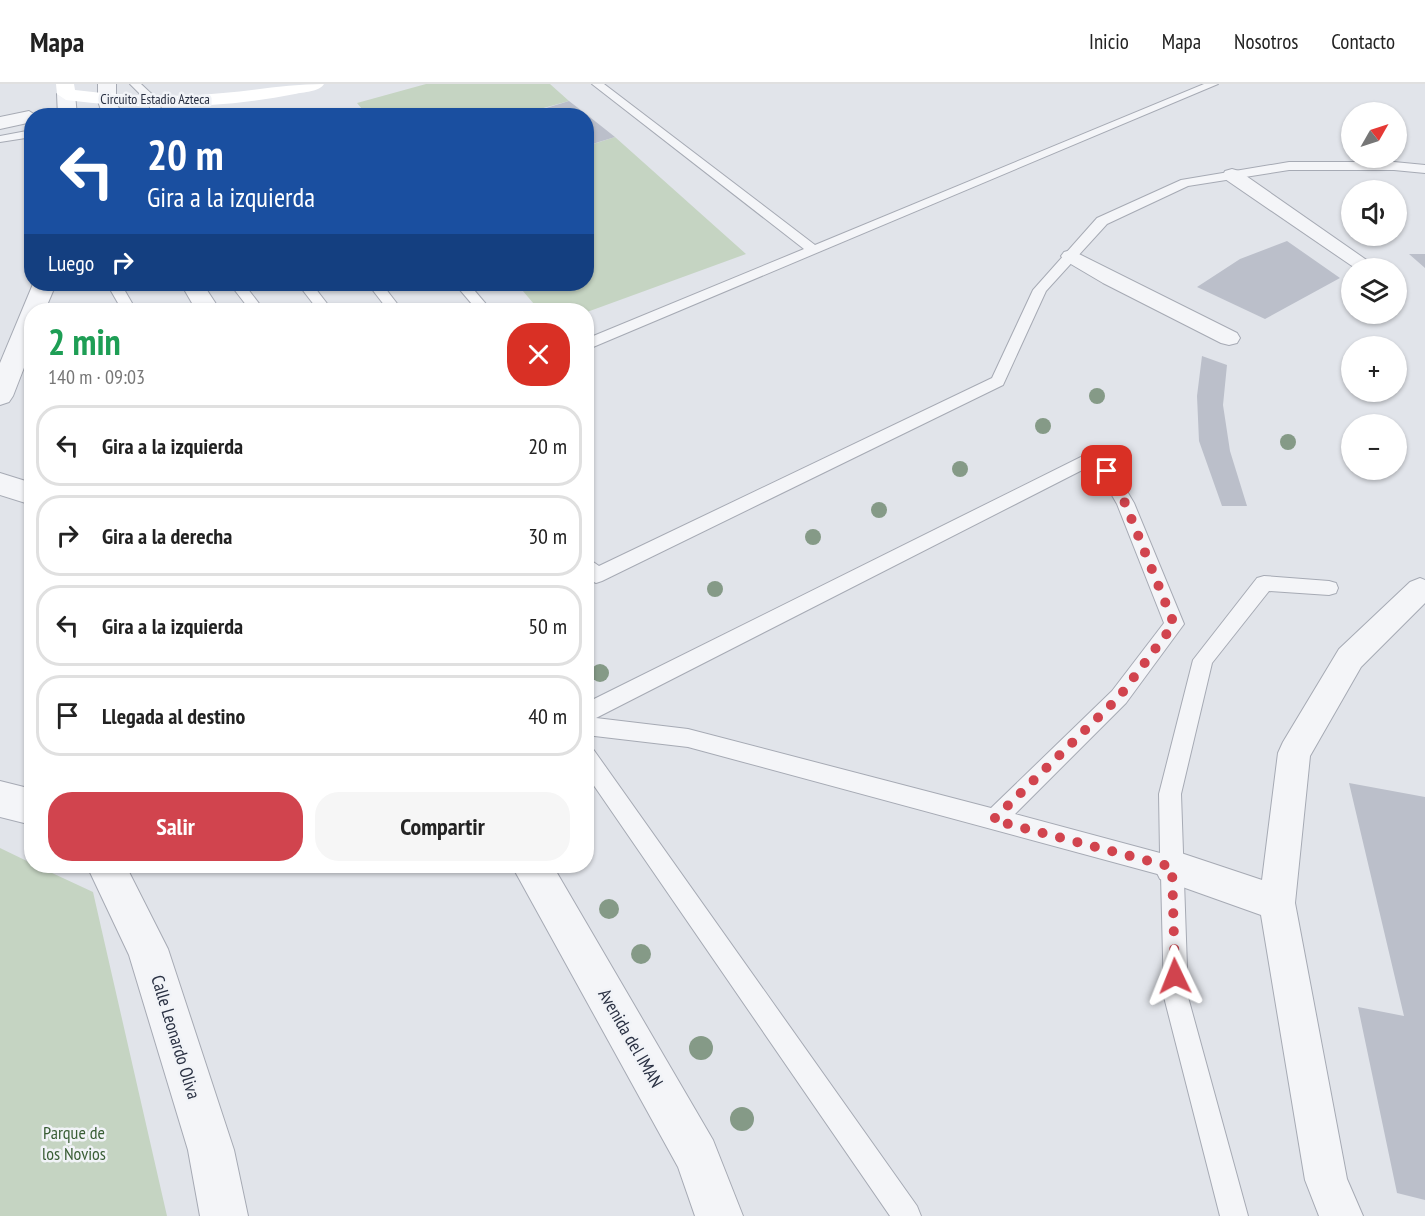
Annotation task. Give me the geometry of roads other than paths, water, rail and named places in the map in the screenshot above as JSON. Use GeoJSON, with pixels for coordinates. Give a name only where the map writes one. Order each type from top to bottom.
{"type":"FeatureCollection","features":[{"type":"Feature","properties":{"kind":"main road","name":"Circuito Estadio Azteca"},"geometry":{"type":"LineString","coordinates":[[66,89],[113,108],[156,108],[280,92],[315,84]]}},
{"type":"Feature","properties":{"kind":"street"},"geometry":{"type":"LineString","coordinates":[[66,89],[67,108]]}},
{"type":"Feature","properties":{"kind":"street"},"geometry":{"type":"LineString","coordinates":[[0,123],[24,125]]}},
{"type":"Feature","properties":{"kind":"street"},"geometry":{"type":"LineString","coordinates":[[1233,176],[1353,258]]}},
{"type":"Feature","properties":{"kind":"street"},"geometry":{"type":"LineString","coordinates":[[1071,256],[1110,279],[1229,338]]}},
{"type":"Feature","properties":{"kind":"street"},"geometry":{"type":"LineString","coordinates":[[0,396],[7,366],[24,329]]}},
{"type":"Feature","properties":{"kind":"street"},"geometry":{"type":"LineString","coordinates":[[0,484],[24,492]]}},
{"type":"Feature","properties":{"kind":"street"},"geometry":{"type":"LineString","coordinates":[[1341,1216],[1326,1180],[1277,903],[1294,753],[1350,658],[1420,590]]}},
{"type":"Feature","properties":{"kind":"street"},"geometry":{"type":"LineString","coordinates":[[0,799],[24,805]]}},
{"type":"Feature","properties":{"kind":"street"},"geometry":{"type":"LineString","coordinates":[[1172,867],[1277,903]]}},
{"type":"Feature","properties":{"kind":"street","name":"Calle Leonardo Oliva"},"geometry":{"type":"LineString","coordinates":[[110,873],[148,949],[211,1150],[224,1216]]}},
{"type":"Feature","properties":{"kind":"street","name":"Avenida del IMAN"},"geometry":{"type":"LineString","coordinates":[[535,873],[697,1156],[719,1216]]}},
{"type":"Feature","properties":{"kind":"lane"},"geometry":{"type":"LineString","coordinates":[[135,84],[156,108]]}},
{"type":"Feature","properties":{"kind":"lane"},"geometry":{"type":"LineString","coordinates":[[597,84],[813,250]]}},
{"type":"Feature","properties":{"kind":"lane"},"geometry":{"type":"LineString","coordinates":[[594,342],[1213,84]]}},
{"type":"Feature","properties":{"kind":"lane"},"geometry":{"type":"LineString","coordinates":[[0,139],[24,128]]}},
{"type":"Feature","properties":{"kind":"lane"},"geometry":{"type":"LineString","coordinates":[[594,574],[596,576],[998,381],[1040,290],[1102,221],[1185,183],[1288,166],[1394,165],[1425,169]]}},
{"type":"Feature","properties":{"kind":"lane"},"geometry":{"type":"LineString","coordinates":[[242,291],[252,303]]}},
{"type":"Feature","properties":{"kind":"lane"},"geometry":{"type":"LineString","coordinates":[[310,291],[320,303]]}},
{"type":"Feature","properties":{"kind":"lane"},"geometry":{"type":"LineString","coordinates":[[380,291],[390,303]]}},
{"type":"Feature","properties":{"kind":"lane"},"geometry":{"type":"LineString","coordinates":[[468,291],[478,303]]}},
{"type":"Feature","properties":{"kind":"lane"},"geometry":{"type":"LineString","coordinates":[[594,708],[1097,455],[1125,503],[1174,624],[1119,697],[993,820]]}},
{"type":"Feature","properties":{"kind":"lane"},"geometry":{"type":"LineString","coordinates":[[1234,1216],[1176,997],[1170,794],[1203,660],[1264,583],[1329,588]]}},
{"type":"Feature","properties":{"kind":"lane"},"geometry":{"type":"LineString","coordinates":[[594,727],[688,738],[1172,867]]}},
{"type":"Feature","properties":{"kind":"lane"},"geometry":{"type":"LineString","coordinates":[[594,767],[908,1216]]}},
{"type":"Feature","properties":{"kind":"park label","name":"Parque de los Novios"},"geometry":{"type":"Point","coordinates":[74,1142]}}]}
